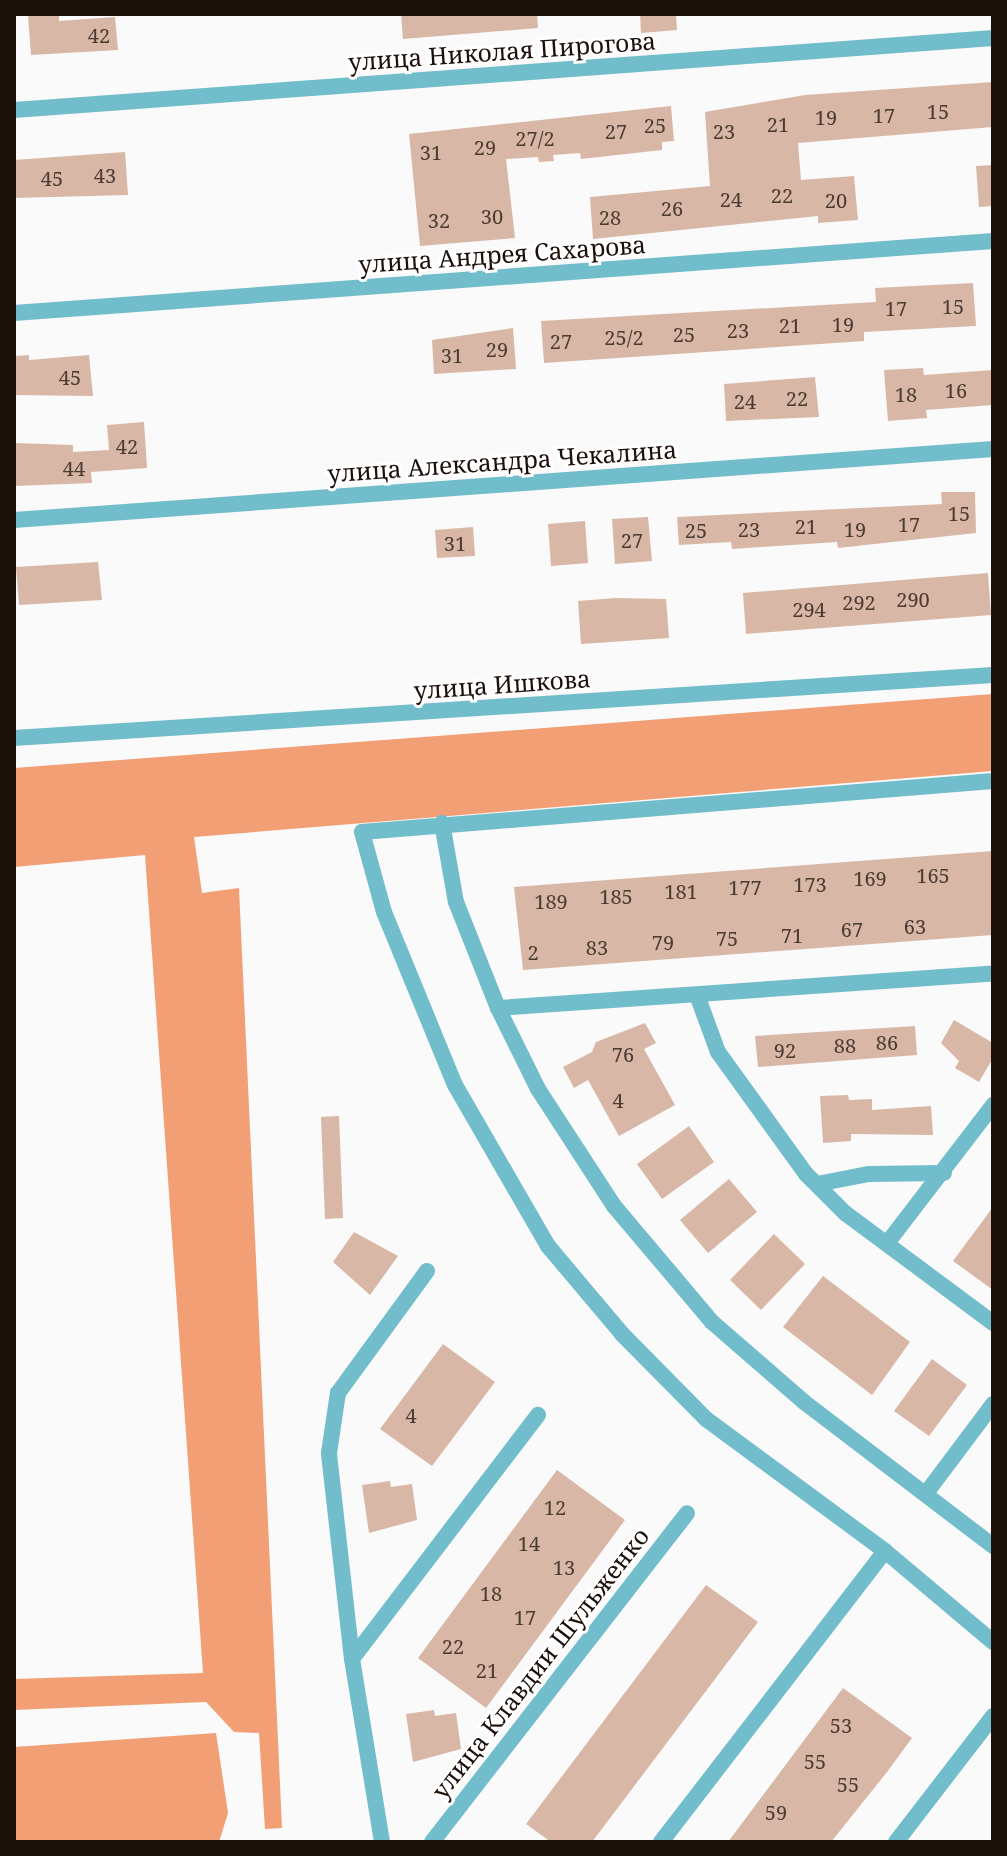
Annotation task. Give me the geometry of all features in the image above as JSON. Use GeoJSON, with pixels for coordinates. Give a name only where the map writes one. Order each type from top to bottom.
{"type":"FeatureCollection","features":[{"type":"Feature","properties":{"kind":"street","name":"улица Николая Пирогова"},"geometry":{"type":"LineString","coordinates":[[14,110],[993,38]]}},
{"type":"Feature","properties":{"kind":"street","name":"улица Андрея Сахарова"},"geometry":{"type":"LineString","coordinates":[[14,313],[993,241]]}},
{"type":"Feature","properties":{"kind":"street","name":"улица Александра Чекалина"},"geometry":{"type":"LineString","coordinates":[[14,520],[993,449]]}},
{"type":"Feature","properties":{"kind":"street","name":"улица Ишкова"},"geometry":{"type":"LineString","coordinates":[[14,738],[993,675]]}},
{"type":"Feature","properties":{"kind":"street"},"geometry":{"type":"LineString","coordinates":[[993,781],[442,823],[362,832],[384,912],[455,1085],[548,1246],[622,1334],[706,1419],[885,1551],[993,1642]]}},
{"type":"Feature","properties":{"kind":"street"},"geometry":{"type":"LineString","coordinates":[[442,823],[456,902],[498,1008],[576,1152],[667,1272],[712,1322],[804,1402],[927,1492],[993,1546]]}},
{"type":"Feature","properties":{"kind":"street"},"geometry":{"type":"LineString","coordinates":[[498,1008],[993,973]]}},
{"type":"Feature","properties":{"kind":"street"},"geometry":{"type":"LineString","coordinates":[[697,995],[718,1052],[742,1091],[817,1184],[845,1213],[993,1323]]}},
{"type":"Feature","properties":{"kind":"street"},"geometry":{"type":"LineString","coordinates":[[888,1242],[944,1173],[993,1105]]}},
{"type":"Feature","properties":{"kind":"street"},"geometry":{"type":"LineString","coordinates":[[817,1184],[869,1174],[944,1173]]}},
{"type":"Feature","properties":{"kind":"street"},"geometry":{"type":"LineString","coordinates":[[382,1842],[352,1659],[329,1453],[338,1393],[427,1271]]}},
{"type":"Feature","properties":{"kind":"street"},"geometry":{"type":"LineString","coordinates":[[927,1492],[993,1404]]}},
{"type":"Feature","properties":{"kind":"street"},"geometry":{"type":"LineString","coordinates":[[352,1659],[538,1415]]}},
{"type":"Feature","properties":{"kind":"street","name":"улица Клавдии Шульженко"},"geometry":{"type":"LineString","coordinates":[[432,1842],[687,1513]]}},
{"type":"Feature","properties":{"kind":"street"},"geometry":{"type":"LineString","coordinates":[[661,1842],[885,1551]]}},
{"type":"Feature","properties":{"kind":"street"},"geometry":{"type":"LineString","coordinates":[[896,1842],[993,1716]]}},
{"type":"Feature","properties":{"kind":"shaded area"},"geometry":{"type":"Polygon","coordinates":[[[993,694],[993,771],[194,837],[202,893],[239,888],[282,1828],[265,1829],[259,1733],[234,1732],[206,1702],[14,1710],[14,1679],[203,1673],[145,855],[14,867],[14,768],[993,694]]]}},
{"type":"Feature","properties":{"kind":"shaded area"},"geometry":{"type":"Polygon","coordinates":[[[216,1733],[228,1813],[219,1842],[14,1842],[14,1747],[216,1733]]]}},
{"type":"Feature","properties":{"kind":"building"},"geometry":{"type":"Polygon","coordinates":[[[59,14],[59,21],[115,17],[118,50],[31,55],[28,15],[59,14]]]}},
{"type":"Feature","properties":{"kind":"building"},"geometry":{"type":"Polygon","coordinates":[[[401,14],[537,14],[538,28],[403,39],[401,14]]]}},
{"type":"Feature","properties":{"kind":"building"},"geometry":{"type":"Polygon","coordinates":[[[640,14],[676,14],[677,30],[641,33],[640,14]]]}},
{"type":"Feature","properties":{"kind":"building"},"geometry":{"type":"Polygon","coordinates":[[[993,82],[993,127],[798,143],[801,180],[854,176],[858,220],[818,223],[818,216],[593,239],[590,197],[710,186],[705,112],[805,95],[993,82]]]}},
{"type":"Feature","properties":{"kind":"building"},"geometry":{"type":"Polygon","coordinates":[[[671,106],[674,141],[662,142],[662,150],[581,159],[580,153],[553,155],[554,161],[539,162],[538,157],[506,159],[515,238],[420,246],[409,134],[671,106]]]}},
{"type":"Feature","properties":{"kind":"building"},"geometry":{"type":"Polygon","coordinates":[[[125,152],[128,195],[14,198],[14,160],[125,152]]]}},
{"type":"Feature","properties":{"kind":"building"},"geometry":{"type":"Polygon","coordinates":[[[993,165],[993,206],[979,207],[976,166],[993,165]]]}},
{"type":"Feature","properties":{"kind":"building"},"geometry":{"type":"Polygon","coordinates":[[[973,283],[976,326],[864,332],[864,341],[544,363],[541,321],[876,302],[875,288],[973,283]]]}},
{"type":"Feature","properties":{"kind":"building"},"geometry":{"type":"Polygon","coordinates":[[[513,328],[516,369],[434,374],[432,340],[513,328]]]}},
{"type":"Feature","properties":{"kind":"building"},"geometry":{"type":"Polygon","coordinates":[[[29,355],[29,360],[89,355],[93,396],[14,395],[14,356],[29,355]]]}},
{"type":"Feature","properties":{"kind":"building"},"geometry":{"type":"Polygon","coordinates":[[[923,368],[924,375],[993,370],[993,405],[926,410],[927,418],[888,421],[884,370],[923,368]]]}},
{"type":"Feature","properties":{"kind":"building"},"geometry":{"type":"Polygon","coordinates":[[[815,377],[819,417],[726,421],[724,384],[815,377]]]}},
{"type":"Feature","properties":{"kind":"building"},"geometry":{"type":"Polygon","coordinates":[[[144,422],[147,468],[91,472],[92,483],[14,486],[14,443],[73,445],[73,452],[109,450],[107,425],[144,422]]]}},
{"type":"Feature","properties":{"kind":"building"},"geometry":{"type":"Polygon","coordinates":[[[941,492],[975,492],[976,533],[838,548],[837,542],[732,549],[731,542],[679,545],[677,517],[942,504],[941,492]]]}},
{"type":"Feature","properties":{"kind":"building"},"geometry":{"type":"Polygon","coordinates":[[[648,517],[652,561],[615,564],[612,519],[648,517]]]}},
{"type":"Feature","properties":{"kind":"building"},"geometry":{"type":"Polygon","coordinates":[[[585,521],[588,563],[551,566],[548,524],[585,521]]]}},
{"type":"Feature","properties":{"kind":"building"},"geometry":{"type":"Polygon","coordinates":[[[473,527],[475,556],[437,558],[435,530],[473,527]]]}},
{"type":"Feature","properties":{"kind":"building"},"geometry":{"type":"Polygon","coordinates":[[[98,562],[102,600],[19,605],[16,567],[98,562]]]}},
{"type":"Feature","properties":{"kind":"building"},"geometry":{"type":"Polygon","coordinates":[[[988,573],[991,615],[746,634],[743,593],[988,573]]]}},
{"type":"Feature","properties":{"kind":"building"},"geometry":{"type":"Polygon","coordinates":[[[666,599],[669,638],[581,644],[578,601],[666,599]]]}},
{"type":"Feature","properties":{"kind":"building"},"geometry":{"type":"Polygon","coordinates":[[[993,851],[993,935],[523,970],[514,887],[993,851]]]}},
{"type":"Feature","properties":{"kind":"building"},"geometry":{"type":"Polygon","coordinates":[[[954,1020],[993,1043],[993,1058],[979,1082],[955,1068],[959,1061],[941,1043],[954,1020]]]}},
{"type":"Feature","properties":{"kind":"building"},"geometry":{"type":"Polygon","coordinates":[[[645,1023],[656,1043],[644,1049],[675,1105],[619,1136],[588,1080],[574,1088],[563,1067],[592,1052],[596,1042],[645,1023]]]}},
{"type":"Feature","properties":{"kind":"building"},"geometry":{"type":"Polygon","coordinates":[[[915,1026],[917,1055],[758,1067],[755,1036],[915,1026]]]}},
{"type":"Feature","properties":{"kind":"building"},"geometry":{"type":"Polygon","coordinates":[[[848,1095],[849,1100],[872,1099],[872,1110],[931,1106],[933,1135],[851,1134],[851,1141],[823,1143],[820,1096],[848,1095]]]}},
{"type":"Feature","properties":{"kind":"building"},"geometry":{"type":"Polygon","coordinates":[[[339,1116],[343,1218],[325,1219],[321,1117],[339,1116]]]}},
{"type":"Feature","properties":{"kind":"building"},"geometry":{"type":"Polygon","coordinates":[[[689,1126],[714,1162],[662,1199],[637,1164],[689,1126]]]}},
{"type":"Feature","properties":{"kind":"building"},"geometry":{"type":"Polygon","coordinates":[[[729,1179],[757,1212],[708,1253],[680,1220],[729,1179]]]}},
{"type":"Feature","properties":{"kind":"building"},"geometry":{"type":"Polygon","coordinates":[[[993,1207],[993,1290],[953,1261],[993,1207]]]}},
{"type":"Feature","properties":{"kind":"building"},"geometry":{"type":"Polygon","coordinates":[[[354,1232],[398,1256],[370,1295],[333,1262],[354,1232]]]}},
{"type":"Feature","properties":{"kind":"building"},"geometry":{"type":"Polygon","coordinates":[[[774,1234],[805,1264],[761,1310],[730,1280],[774,1234]]]}},
{"type":"Feature","properties":{"kind":"building"},"geometry":{"type":"Polygon","coordinates":[[[823,1276],[910,1342],[872,1395],[783,1327],[823,1276]]]}},
{"type":"Feature","properties":{"kind":"building"},"geometry":{"type":"Polygon","coordinates":[[[443,1344],[495,1382],[432,1466],[380,1429],[443,1344]]]}},
{"type":"Feature","properties":{"kind":"building"},"geometry":{"type":"Polygon","coordinates":[[[932,1359],[967,1385],[929,1436],[894,1411],[932,1359]]]}},
{"type":"Feature","properties":{"kind":"building"},"geometry":{"type":"Polygon","coordinates":[[[557,1470],[625,1520],[486,1708],[418,1658],[557,1470]]]}},
{"type":"Feature","properties":{"kind":"building"},"geometry":{"type":"Polygon","coordinates":[[[390,1481],[391,1487],[412,1484],[417,1520],[369,1533],[362,1485],[390,1481]]]}},
{"type":"Feature","properties":{"kind":"building"},"geometry":{"type":"Polygon","coordinates":[[[706,1585],[758,1622],[592,1842],[551,1842],[526,1824],[706,1585]]]}},
{"type":"Feature","properties":{"kind":"building"},"geometry":{"type":"Polygon","coordinates":[[[843,1688],[912,1738],[887,1772],[831,1842],[728,1842],[843,1688]]]}},
{"type":"Feature","properties":{"kind":"building"},"geometry":{"type":"Polygon","coordinates":[[[434,1710],[435,1716],[456,1713],[461,1749],[413,1762],[406,1714],[434,1710]]]}}]}
